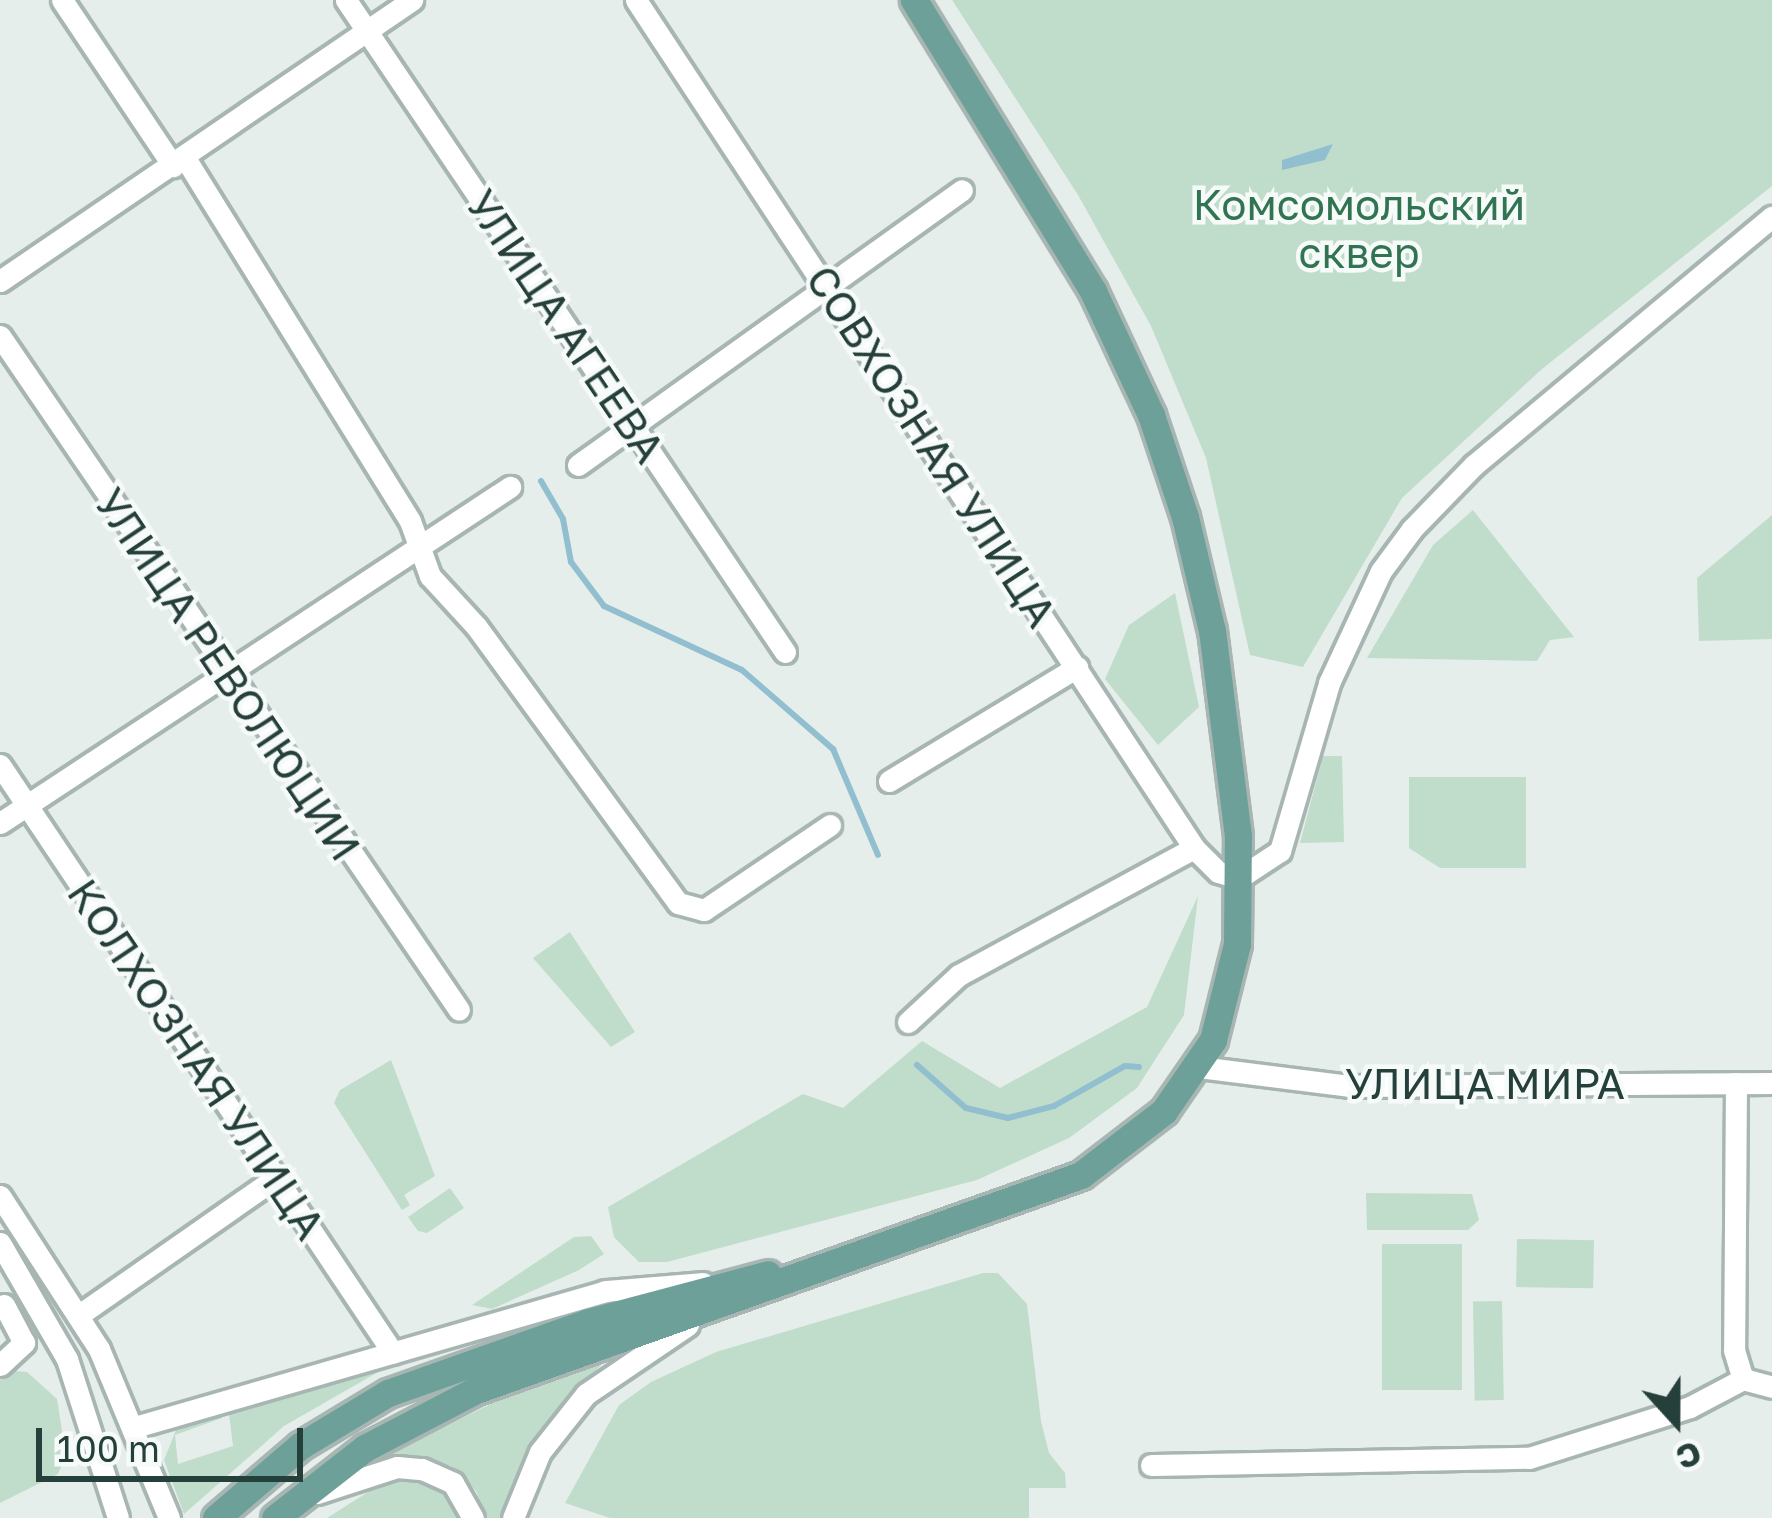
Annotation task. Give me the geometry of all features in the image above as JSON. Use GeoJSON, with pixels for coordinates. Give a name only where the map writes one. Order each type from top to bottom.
{"type":"FeatureCollection","features":[{"type":"Feature","properties":{"kind":"main road"},"geometry":{"type":"LineString","coordinates":[[217,1518],[268,1471],[362,1406],[430,1374],[854,1256],[1081,1175],[1149,1126],[1199,1067],[1228,992],[1239,878],[1212,631],[1150,415],[1071,252],[914,0]]}},
{"type":"Feature","properties":{"kind":"main road"},"geometry":{"type":"LineString","coordinates":[[284,1509],[432,1410],[728,1292]]}},
{"type":"Feature","properties":{"kind":"street"},"geometry":{"type":"LineString","coordinates":[[62,0],[179,162],[419,546],[439,589],[691,912],[830,825]]}},
{"type":"Feature","properties":{"kind":"street","name":"УЛИЦА АГЕЕВА"},"geometry":{"type":"LineString","coordinates":[[346,0],[785,652]]}},
{"type":"Feature","properties":{"kind":"street"},"geometry":{"type":"LineString","coordinates":[[0,280],[412,0]]}},
{"type":"Feature","properties":{"kind":"street","name":"СОВХОЗНАЯ УЛИЦА"},"geometry":{"type":"LineString","coordinates":[[636,0],[1195,848],[1218,872],[1239,878]]}},
{"type":"Feature","properties":{"kind":"street"},"geometry":{"type":"LineString","coordinates":[[578,465],[824,283],[962,190]]}},
{"type":"Feature","properties":{"kind":"street"},"geometry":{"type":"LineString","coordinates":[[1239,878],[1280,850],[1328,683],[1381,572],[1412,529],[1530,416],[1772,217]]}},
{"type":"Feature","properties":{"kind":"street","name":"УЛИЦА РЕВОЛЮЦИИ"},"geometry":{"type":"LineString","coordinates":[[0,335],[459,1010]]}},
{"type":"Feature","properties":{"kind":"street"},"geometry":{"type":"LineString","coordinates":[[0,823],[229,678],[510,487]]}},
{"type":"Feature","properties":{"kind":"street"},"geometry":{"type":"LineString","coordinates":[[889,781],[1077,667]]}},
{"type":"Feature","properties":{"kind":"street","name":"КОЛХОЗНАЯ УЛИЦА"},"geometry":{"type":"LineString","coordinates":[[0,765],[393,1353]]}},
{"type":"Feature","properties":{"kind":"street"},"geometry":{"type":"LineString","coordinates":[[908,1022],[959,975],[1195,848]]}},
{"type":"Feature","properties":{"kind":"street","name":"УЛИЦА МИРА"},"geometry":{"type":"LineString","coordinates":[[1199,1067],[1348,1085],[1772,1083]]}},
{"type":"Feature","properties":{"kind":"street"},"geometry":{"type":"LineString","coordinates":[[1736,1083],[1734,1350],[1743,1378]]}},
{"type":"Feature","properties":{"kind":"street"},"geometry":{"type":"LineString","coordinates":[[79,1315],[277,1177]]}},
{"type":"Feature","properties":{"kind":"street"},"geometry":{"type":"LineString","coordinates":[[0,1196],[79,1315],[135,1427],[169,1518]]}},
{"type":"Feature","properties":{"kind":"street"},"geometry":{"type":"LineString","coordinates":[[0,1243],[67,1359],[118,1518]]}},
{"type":"Feature","properties":{"kind":"street"},"geometry":{"type":"LineString","coordinates":[[135,1427],[605,1291],[728,1292]]}},
{"type":"Feature","properties":{"kind":"street"},"geometry":{"type":"LineString","coordinates":[[513,1518],[541,1453],[586,1394],[728,1292]]}},
{"type":"Feature","properties":{"kind":"street"},"geometry":{"type":"LineString","coordinates":[[0,1365],[24,1343],[4,1305]]}},
{"type":"Feature","properties":{"kind":"street"},"geometry":{"type":"LineString","coordinates":[[1151,1465],[1529,1458],[1690,1407],[1743,1378],[1772,1388]]}},
{"type":"Feature","properties":{"kind":"street"},"geometry":{"type":"LineString","coordinates":[[284,1509],[410,1467],[453,1484],[473,1518]]}},
{"type":"Feature","properties":{"kind":"green space","name":"Комсомольский сквер"},"geometry":{"type":"Polygon","coordinates":[[[952,0],[1772,0],[1772,186],[1542,369],[1402,498],[1303,667],[1250,655],[1206,458],[1151,326],[1078,195],[952,0]]]}},
{"type":"Feature","properties":{"kind":"green space"},"geometry":{"type":"Polygon","coordinates":[[[1473,510],[1574,637],[1550,640],[1537,661],[1367,658],[1433,545],[1473,510]]]}},
{"type":"Feature","properties":{"kind":"green space"},"geometry":{"type":"Polygon","coordinates":[[[1772,515],[1772,639],[1699,641],[1697,578],[1772,515]]]}},
{"type":"Feature","properties":{"kind":"green space"},"geometry":{"type":"Polygon","coordinates":[[[1175,593],[1199,707],[1158,745],[1105,679],[1129,625],[1175,593]]]}},
{"type":"Feature","properties":{"kind":"green space"},"geometry":{"type":"Polygon","coordinates":[[[1323,756],[1342,756],[1344,842],[1300,843],[1323,756]]]}},
{"type":"Feature","properties":{"kind":"green space"},"geometry":{"type":"Polygon","coordinates":[[[1409,777],[1526,777],[1526,868],[1440,868],[1409,848],[1409,777]]]}},
{"type":"Feature","properties":{"kind":"green space"},"geometry":{"type":"Polygon","coordinates":[[[1198,896],[1184,1015],[1137,1088],[1069,1138],[977,1180],[667,1262],[639,1262],[614,1237],[608,1207],[803,1094],[843,1108],[922,1041],[1000,1088],[1147,1007],[1198,896]]]}},
{"type":"Feature","properties":{"kind":"green space"},"geometry":{"type":"Polygon","coordinates":[[[570,932],[635,1032],[611,1047],[533,958],[570,932]]]}},
{"type":"Feature","properties":{"kind":"green space"},"geometry":{"type":"Polygon","coordinates":[[[391,1060],[435,1176],[404,1195],[410,1205],[402,1210],[334,1103],[340,1090],[391,1060]]]}},
{"type":"Feature","properties":{"kind":"green space"},"geometry":{"type":"Polygon","coordinates":[[[450,1188],[464,1208],[427,1233],[418,1231],[408,1217],[450,1188]]]}},
{"type":"Feature","properties":{"kind":"green space"},"geometry":{"type":"Polygon","coordinates":[[[1366,1193],[1472,1194],[1479,1220],[1468,1230],[1367,1230],[1366,1193]]]}},
{"type":"Feature","properties":{"kind":"green space"},"geometry":{"type":"Polygon","coordinates":[[[591,1236],[604,1254],[579,1270],[492,1309],[472,1305],[574,1237],[591,1236]]]}},
{"type":"Feature","properties":{"kind":"green space"},"geometry":{"type":"Polygon","coordinates":[[[1517,1239],[1594,1240],[1593,1288],[1516,1287],[1517,1239]]]}},
{"type":"Feature","properties":{"kind":"green space"},"geometry":{"type":"Polygon","coordinates":[[[1382,1244],[1462,1244],[1462,1390],[1382,1390],[1382,1244]]]}},
{"type":"Feature","properties":{"kind":"green space"},"geometry":{"type":"Polygon","coordinates":[[[983,1273],[998,1273],[1027,1304],[1041,1421],[1049,1453],[1065,1473],[1066,1488],[1029,1488],[1029,1518],[610,1518],[565,1503],[619,1405],[651,1382],[716,1352],[983,1273]]]}},
{"type":"Feature","properties":{"kind":"green space"},"geometry":{"type":"Polygon","coordinates":[[[1502,1301],[1504,1400],[1475,1400],[1473,1302],[1502,1301]]]}},
{"type":"Feature","properties":{"kind":"green space"},"geometry":{"type":"Polygon","coordinates":[[[406,1356],[284,1426],[184,1514],[164,1460],[178,1425],[219,1409],[222,1418],[175,1435],[178,1464],[233,1446],[228,1406],[406,1356]]]}},
{"type":"Feature","properties":{"kind":"green space"},"geometry":{"type":"Polygon","coordinates":[[[602,1364],[549,1423],[502,1518],[486,1518],[476,1491],[451,1466],[391,1453],[501,1399],[602,1364]]]}},
{"type":"Feature","properties":{"kind":"green space"},"geometry":{"type":"Polygon","coordinates":[[[14,1371],[27,1372],[57,1399],[66,1456],[58,1474],[0,1503],[0,1380],[14,1371]]]}},
{"type":"Feature","properties":{"kind":"green space"},"geometry":{"type":"Polygon","coordinates":[[[405,1480],[440,1489],[460,1518],[327,1518],[379,1485],[405,1480]]]}},
{"type":"Feature","properties":{"kind":"water"},"geometry":{"type":"Polygon","coordinates":[[[1333,144],[1325,160],[1282,170],[1282,160],[1333,144]]]}},
{"type":"Feature","properties":{"kind":"waterway"},"geometry":{"type":"LineString","coordinates":[[541,481],[563,519],[571,562],[604,606],[742,670],[833,749],[878,855]]}},
{"type":"Feature","properties":{"kind":"waterway"},"geometry":{"type":"LineString","coordinates":[[917,1065],[966,1108],[1008,1118],[1054,1106],[1125,1066],[1139,1067]]}}]}
